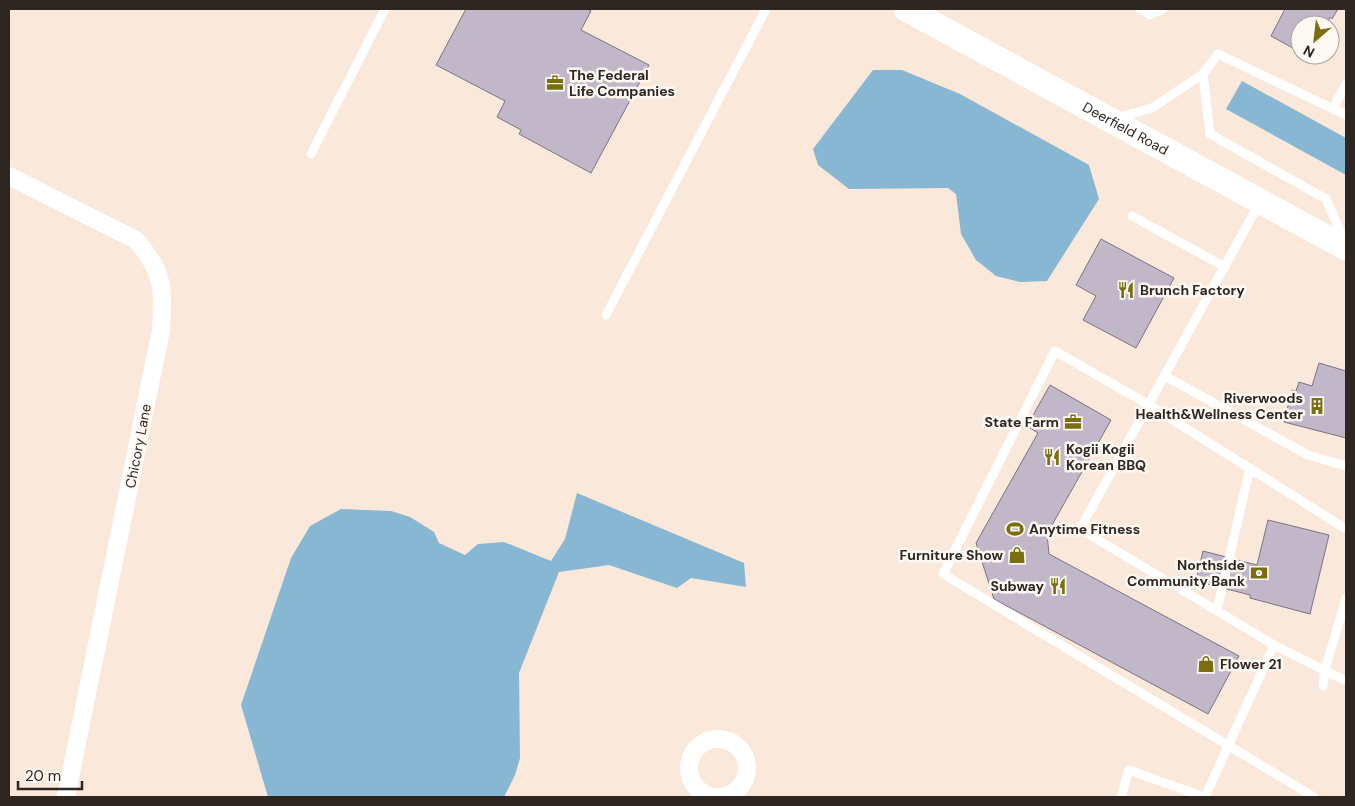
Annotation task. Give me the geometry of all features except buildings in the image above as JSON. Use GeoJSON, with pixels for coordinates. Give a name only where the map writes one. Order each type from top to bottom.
{"type":"FeatureCollection","features":[{"type":"Feature","properties":{"kind":"main road","name":"Deerfield Road"},"geometry":{"type":"LineString","coordinates":[[906,9],[1346,246]]}},
{"type":"Feature","properties":{"kind":"street","name":"Chicory Lane"},"geometry":{"type":"LineString","coordinates":[[9,176],[136,240],[149,255],[158,273],[163,291],[161,330],[66,797]]}},
{"type":"Feature","properties":{"kind":"lane"},"geometry":{"type":"LineString","coordinates":[[311,154],[385,9]]}},
{"type":"Feature","properties":{"kind":"lane"},"geometry":{"type":"LineString","coordinates":[[606,314],[766,9]]}},
{"type":"Feature","properties":{"kind":"lane"},"geometry":{"type":"LineString","coordinates":[[1140,9],[1150,15],[1164,9]]}},
{"type":"Feature","properties":{"kind":"lane"},"geometry":{"type":"LineString","coordinates":[[1111,119],[1152,108],[1203,74],[1218,54],[1346,115]]}},
{"type":"Feature","properties":{"kind":"lane"},"geometry":{"type":"LineString","coordinates":[[1203,74],[1210,134],[1326,199],[1346,246]]}},
{"type":"Feature","properties":{"kind":"lane"},"geometry":{"type":"LineString","coordinates":[[1333,108],[1346,84]]}},
{"type":"Feature","properties":{"kind":"lane"},"geometry":{"type":"LineString","coordinates":[[1261,201],[1080,529],[1274,644],[1346,681]]}},
{"type":"Feature","properties":{"kind":"lane"},"geometry":{"type":"LineString","coordinates":[[1132,216],[1224,267]]}},
{"type":"Feature","properties":{"kind":"lane"},"geometry":{"type":"LineString","coordinates":[[1314,797],[943,574],[1055,351],[1149,405],[1346,529]]}},
{"type":"Feature","properties":{"kind":"lane"},"geometry":{"type":"LineString","coordinates":[[1164,376],[1308,455],[1346,466]]}},
{"type":"Feature","properties":{"kind":"lane"},"geometry":{"type":"LineString","coordinates":[[1217,610],[1250,468]]}},
{"type":"Feature","properties":{"kind":"lane"},"geometry":{"type":"LineString","coordinates":[[1323,686],[1325,670],[1346,598]]}},
{"type":"Feature","properties":{"kind":"lane"},"geometry":{"type":"LineString","coordinates":[[1121,797],[1129,770],[1205,797],[1274,644]]}},
{"type":"Feature","properties":{"kind":"water"},"geometry":{"type":"Polygon","coordinates":[[[873,70],[902,70],[960,94],[1089,165],[1099,199],[1047,281],[1020,282],[996,276],[976,260],[961,234],[956,194],[948,188],[849,189],[818,165],[813,149],[873,70]]]}},
{"type":"Feature","properties":{"kind":"water"},"geometry":{"type":"Polygon","coordinates":[[[1242,81],[1346,138],[1346,175],[1226,109],[1242,81]]]}},
{"type":"Feature","properties":{"kind":"water"},"geometry":{"type":"Polygon","coordinates":[[[577,493],[744,563],[746,587],[691,578],[677,588],[609,565],[559,572],[519,673],[520,758],[515,775],[504,797],[268,797],[241,705],[291,558],[310,526],[341,509],[391,511],[410,517],[434,532],[439,543],[465,555],[478,544],[504,542],[551,561],[565,539],[577,493]]]}},
{"type":"Feature","properties":{"kind":"place","name":"The Federal Life Companies"},"geometry":{"type":"Point","coordinates":[555,83]}},
{"type":"Feature","properties":{"kind":"place","name":"Brunch Factory"},"geometry":{"type":"Point","coordinates":[1126,290]}},
{"type":"Feature","properties":{"kind":"place","name":"Riverwoods Health&Wellness Center"},"geometry":{"type":"Point","coordinates":[1317,406]}},
{"type":"Feature","properties":{"kind":"place","name":"State Farm"},"geometry":{"type":"Point","coordinates":[1073,422]}},
{"type":"Feature","properties":{"kind":"place","name":"Kogii Kogii Korean BBQ"},"geometry":{"type":"Point","coordinates":[1052,457]}},
{"type":"Feature","properties":{"kind":"place","name":"Anytime Fitness"},"geometry":{"type":"Point","coordinates":[1015,529]}},
{"type":"Feature","properties":{"kind":"place","name":"Furniture Show"},"geometry":{"type":"Point","coordinates":[1017,555]}},
{"type":"Feature","properties":{"kind":"place","name":"Northside Community Bank"},"geometry":{"type":"Point","coordinates":[1259,573]}},
{"type":"Feature","properties":{"kind":"place","name":"Subway"},"geometry":{"type":"Point","coordinates":[1058,586]}},
{"type":"Feature","properties":{"kind":"place","name":"Flower 21"},"geometry":{"type":"Point","coordinates":[1206,664]}}]}
